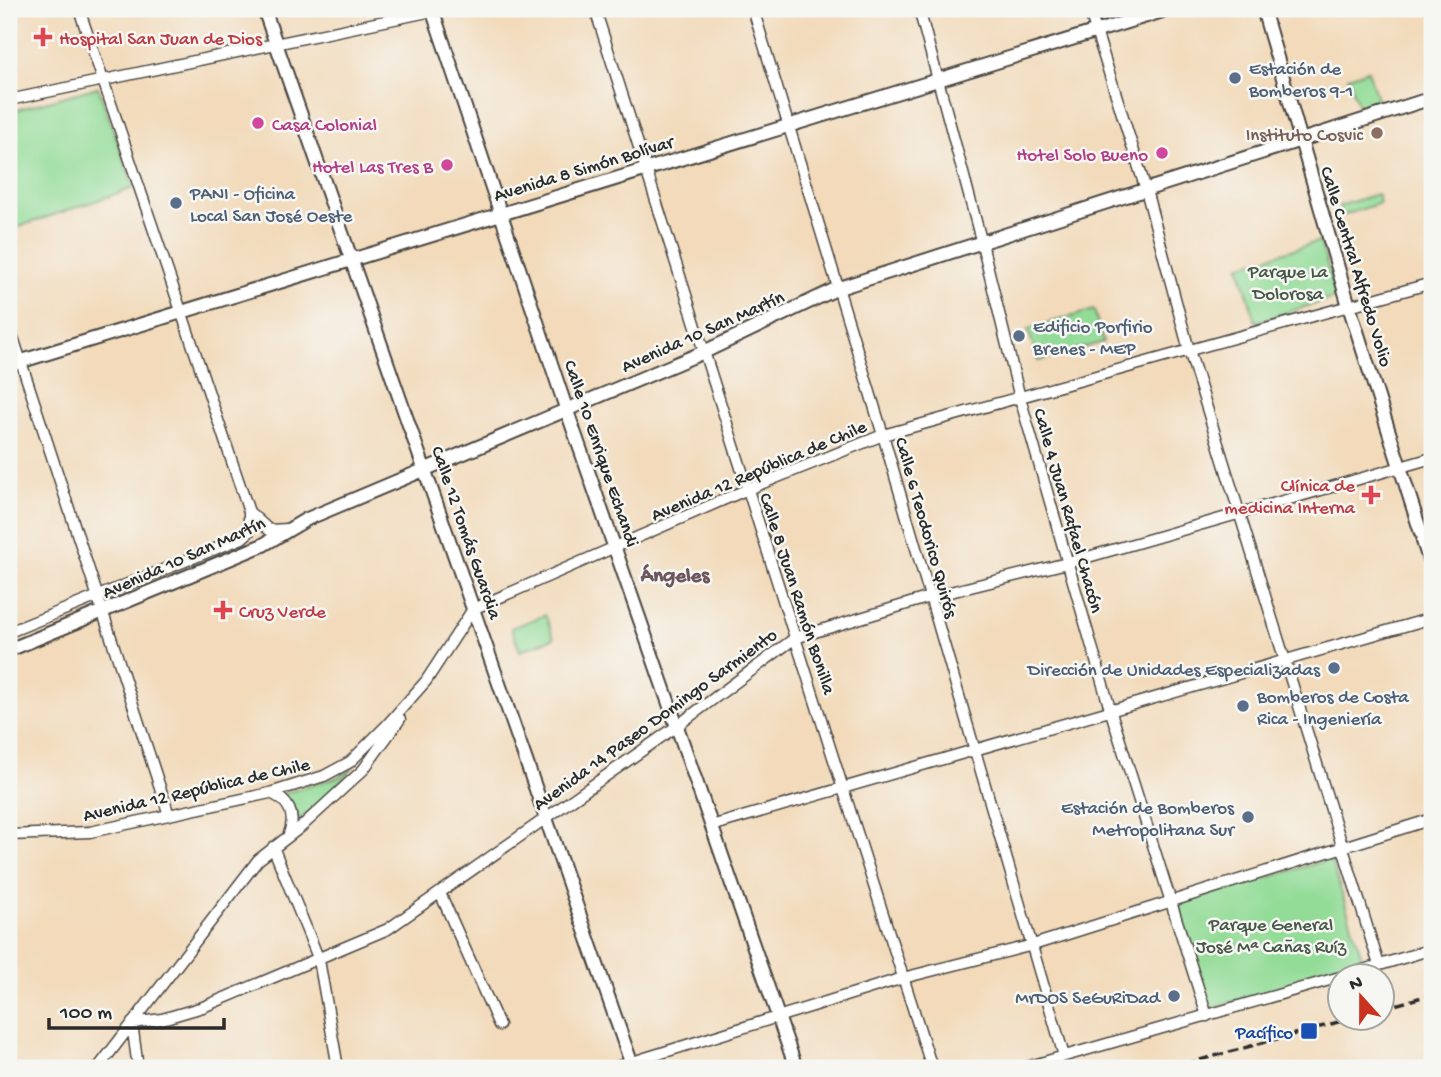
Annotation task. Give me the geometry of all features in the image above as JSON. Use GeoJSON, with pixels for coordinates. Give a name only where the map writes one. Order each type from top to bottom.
{"type":"FeatureCollection","features":[{"type":"Feature","properties":{"kind":"street"},"geometry":{"type":"LineString","coordinates":[[79,9],[100,78],[249,512],[269,530],[290,528]]}},
{"type":"Feature","properties":{"kind":"street","name":"Calle 12 Tomás Guardia"},"geometry":{"type":"LineString","coordinates":[[264,9],[354,260],[632,1066]]}},
{"type":"Feature","properties":{"kind":"street"},"geometry":{"type":"LineString","coordinates":[[9,100],[100,78],[435,9]]}},
{"type":"Feature","properties":{"kind":"street","name":"Calle 10 Enrique Echandi"},"geometry":{"type":"LineString","coordinates":[[435,9],[567,411],[796,1068]]}},
{"type":"Feature","properties":{"kind":"street","name":"Calle 8 Juan Ramón Bonilla"},"geometry":{"type":"LineString","coordinates":[[595,9],[932,1068]]}},
{"type":"Feature","properties":{"kind":"street","name":"Calle 6 Teodorico Quirós"},"geometry":{"type":"LineString","coordinates":[[753,9],[836,289],[883,435],[1064,1056]]}},
{"type":"Feature","properties":{"kind":"street","name":"Calle 4 Juan Rafael Chacón"},"geometry":{"type":"LineString","coordinates":[[919,9],[1020,398],[1067,563],[1207,1016]]}},
{"type":"Feature","properties":{"kind":"street"},"geometry":{"type":"LineString","coordinates":[[1089,9],[1146,190],[1189,350],[1378,962]]}},
{"type":"Feature","properties":{"kind":"street","name":"Avenida 8 Simón Bolívar"},"geometry":{"type":"LineString","coordinates":[[15,363],[354,260],[645,167],[1169,9]]}},
{"type":"Feature","properties":{"kind":"street","name":"Calle Central Alfredo Volio"},"geometry":{"type":"LineString","coordinates":[[1263,9],[1349,306],[1432,569]]}},
{"type":"Feature","properties":{"kind":"street","name":"Avenida 10 San Martín"},"geometry":{"type":"LineString","coordinates":[[9,650],[263,545],[290,528],[704,352],[836,289],[981,240],[1432,98]]}},
{"type":"Feature","properties":{"kind":"street","name":"Avenida 12 República de Chile"},"geometry":{"type":"LineString","coordinates":[[9,835],[90,832],[270,793],[324,776],[350,762],[426,681],[473,609],[748,489],[883,435],[1432,282]]}},
{"type":"Feature","properties":{"kind":"street"},"geometry":{"type":"LineString","coordinates":[[9,325],[15,363],[105,612],[169,815]]}},
{"type":"Feature","properties":{"kind":"street","name":"Avenida 14 Paseo Domingo Sarmiento"},"geometry":{"type":"LineString","coordinates":[[132,1023],[162,1019],[203,1007],[388,929],[677,726],[795,638],[930,597],[1067,563],[1432,458]]}},
{"type":"Feature","properties":{"kind":"street","name":"Avenida 10 San Martín"},"geometry":{"type":"LineString","coordinates":[[9,632],[242,538],[249,532],[249,512]]}},
{"type":"Feature","properties":{"kind":"street"},"geometry":{"type":"LineString","coordinates":[[712,826],[1432,618]]}},
{"type":"Feature","properties":{"kind":"street"},"geometry":{"type":"LineString","coordinates":[[98,1068],[248,871],[363,770],[426,681]]}},
{"type":"Feature","properties":{"kind":"street"},"geometry":{"type":"LineString","coordinates":[[270,793],[278,796],[290,808],[292,826],[289,834]]}},
{"type":"Feature","properties":{"kind":"street"},"geometry":{"type":"LineString","coordinates":[[613,1068],[632,1066],[778,1016],[904,978],[1033,945],[1432,819]]}},
{"type":"Feature","properties":{"kind":"street"},"geometry":{"type":"LineString","coordinates":[[273,847],[319,960],[338,1068]]}},
{"type":"Feature","properties":{"kind":"street"},"geometry":{"type":"LineString","coordinates":[[440,893],[499,1025]]}},
{"type":"Feature","properties":{"kind":"street"},"geometry":{"type":"LineString","coordinates":[[1389,962],[1432,949]]}},
{"type":"Feature","properties":{"kind":"street"},"geometry":{"type":"LineString","coordinates":[[1023,1068],[1326,981]]}},
{"type":"Feature","properties":{"kind":"street"},"geometry":{"type":"LineString","coordinates":[[132,1023],[138,1068]]}},
{"type":"Feature","properties":{"kind":"green space"},"geometry":{"type":"Polygon","coordinates":[[[1368,70],[1379,105],[1360,111],[1348,77],[1368,70]]]}},
{"type":"Feature","properties":{"kind":"green space"},"geometry":{"type":"Polygon","coordinates":[[[98,87],[134,188],[9,230],[9,112],[98,87]]]}},
{"type":"Feature","properties":{"kind":"green space"},"geometry":{"type":"Polygon","coordinates":[[[1377,194],[1380,203],[1342,216],[1339,206],[1377,194]]]}},
{"type":"Feature","properties":{"kind":"green space","name":"Parque La Dolorosa"},"geometry":{"type":"Polygon","coordinates":[[[1320,241],[1337,297],[1256,322],[1239,266],[1320,241]]]}},
{"type":"Feature","properties":{"kind":"green space"},"geometry":{"type":"Polygon","coordinates":[[[1094,310],[1103,342],[1038,361],[1028,329],[1094,310]]]}},
{"type":"Feature","properties":{"kind":"green space"},"geometry":{"type":"Polygon","coordinates":[[[545,615],[554,638],[520,651],[511,628],[545,615]]]}},
{"type":"Feature","properties":{"kind":"green space"},"geometry":{"type":"Polygon","coordinates":[[[354,766],[325,800],[298,820],[282,794],[338,777],[354,766]]]}},
{"type":"Feature","properties":{"kind":"green space","name":"Parque General José Mª Cañas Ruíz"},"geometry":{"type":"Polygon","coordinates":[[[1331,859],[1363,962],[1326,962],[1326,975],[1210,1009],[1178,904],[1331,859]]]}},
{"type":"Feature","properties":{"kind":"railway"},"geometry":{"type":"LineString","coordinates":[[1396,1005],[1432,994]]}},
{"type":"Feature","properties":{"kind":"railway"},"geometry":{"type":"LineString","coordinates":[[1171,1068],[1326,1025]]}},
{"type":"Feature","properties":{"kind":"place","name":"Hospital San Juan de Dios"},"geometry":{"type":"Point","coordinates":[43,37]}},
{"type":"Feature","properties":{"kind":"place","name":"Estación de Bomberos 9-1"},"geometry":{"type":"Point","coordinates":[1235,78]}},
{"type":"Feature","properties":{"kind":"place","name":"Casa Colonial"},"geometry":{"type":"Point","coordinates":[258,123]}},
{"type":"Feature","properties":{"kind":"place","name":"Instituto Cosvic"},"geometry":{"type":"Point","coordinates":[1377,133]}},
{"type":"Feature","properties":{"kind":"place","name":"Hotel Solo Bueno"},"geometry":{"type":"Point","coordinates":[1162,153]}},
{"type":"Feature","properties":{"kind":"place","name":"Hotel Las Tres B"},"geometry":{"type":"Point","coordinates":[447,165]}},
{"type":"Feature","properties":{"kind":"place","name":"PANI - Oficina Local San José Oeste"},"geometry":{"type":"Point","coordinates":[176,203]}},
{"type":"Feature","properties":{"kind":"place","name":"Edificio Porfirio Brenes - MEP"},"geometry":{"type":"Point","coordinates":[1019,336]}},
{"type":"Feature","properties":{"kind":"place","name":"Clínica de medicina Interna"},"geometry":{"type":"Point","coordinates":[1371,495]}},
{"type":"Feature","properties":{"kind":"place","name":"Cruz Verde"},"geometry":{"type":"Point","coordinates":[223,610]}},
{"type":"Feature","properties":{"kind":"place","name":"Dirección de Unidades Especializadas"},"geometry":{"type":"Point","coordinates":[1334,668]}},
{"type":"Feature","properties":{"kind":"place","name":"Bomberos de Costa Rica - Ingeniería"},"geometry":{"type":"Point","coordinates":[1243,706]}},
{"type":"Feature","properties":{"kind":"place","name":"Estación de Bomberos Metropolitana Sur"},"geometry":{"type":"Point","coordinates":[1248,817]}},
{"type":"Feature","properties":{"kind":"place","name":"MrDOS SeGuRiDad"},"geometry":{"type":"Point","coordinates":[1174,996]}},
{"type":"Feature","properties":{"kind":"place","name":"Pacífico"},"geometry":{"type":"Point","coordinates":[1309,1031]}},
{"type":"Feature","properties":{"kind":"district","name":"Ángeles"},"geometry":{"type":"Point","coordinates":[675,574]}}]}
